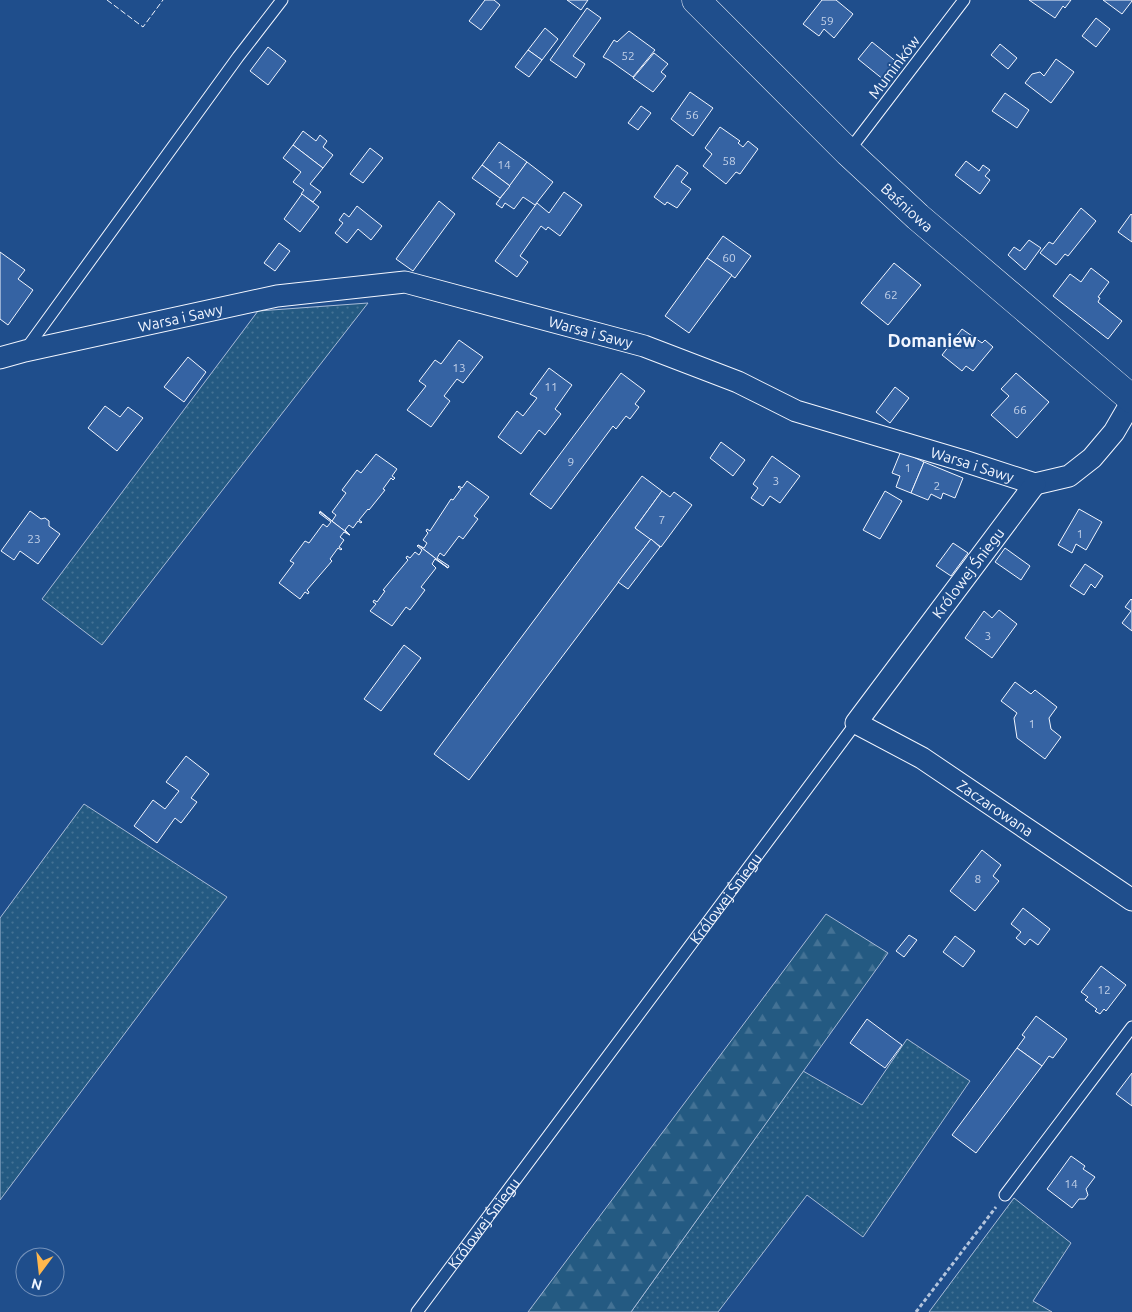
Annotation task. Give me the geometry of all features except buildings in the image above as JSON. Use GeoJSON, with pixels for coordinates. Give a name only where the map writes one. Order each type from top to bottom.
{"type":"FeatureCollection","features":[{"type":"Feature","properties":{"kind":"main road","name":"Baśniowa"},"geometry":{"type":"LineString","coordinates":[[696,0],[848,152],[918,217],[1132,400]]}},
{"type":"Feature","properties":{"kind":"street","name":"Warsa i Sawy"},"geometry":{"type":"LineString","coordinates":[[0,358],[24,351],[277,296],[405,282],[644,346],[738,382],[796,412],[964,461],[1035,484]]}},
{"type":"Feature","properties":{"kind":"street"},"geometry":{"type":"LineString","coordinates":[[1035,484],[1069,476],[1092,458],[1114,432],[1132,400]]}},
{"type":"Feature","properties":{"kind":"street","name":"Królowej Śniegu"},"geometry":{"type":"LineString","coordinates":[[856,724],[1035,484]]}},
{"type":"Feature","properties":{"kind":"street","name":"Zaczarowana"},"geometry":{"type":"LineString","coordinates":[[856,724],[922,758],[1132,900]]}},
{"type":"Feature","properties":{"kind":"lane"},"geometry":{"type":"LineString","coordinates":[[24,351],[238,56],[282,0]]}},
{"type":"Feature","properties":{"kind":"lane","name":"Muminków"},"geometry":{"type":"LineString","coordinates":[[848,152],[964,0]]}},
{"type":"Feature","properties":{"kind":"lane","name":"Królowej Śniegu"},"geometry":{"type":"LineString","coordinates":[[417,1312],[856,724]]}},
{"type":"Feature","properties":{"kind":"lane"},"geometry":{"type":"LineString","coordinates":[[1005,1195],[1132,1027]]}},
{"type":"Feature","properties":{"kind":"path"},"geometry":{"type":"LineString","coordinates":[[916,1312],[1005,1195]]}},
{"type":"Feature","properties":{"kind":"green space"},"geometry":{"type":"Polygon","coordinates":[[[368,303],[102,645],[42,599],[258,311],[368,303]]]}},
{"type":"Feature","properties":{"kind":"green space"},"geometry":{"type":"Polygon","coordinates":[[[84,804],[227,897],[0,1200],[0,918],[84,804]]]}},
{"type":"Feature","properties":{"kind":"green space"},"geometry":{"type":"Polygon","coordinates":[[[826,914],[888,953],[631,1312],[528,1312],[826,914]]]}},
{"type":"Feature","properties":{"kind":"green space"},"geometry":{"type":"Polygon","coordinates":[[[907,1039],[970,1081],[863,1237],[807,1195],[718,1312],[631,1312],[803,1071],[862,1105],[907,1039]]]}},
{"type":"Feature","properties":{"kind":"green space"},"geometry":{"type":"Polygon","coordinates":[[[1014,1198],[1071,1243],[1033,1301],[1052,1312],[929,1312],[1014,1198]]]}},
{"type":"Feature","properties":{"kind":"fence"},"geometry":{"type":"LineString","coordinates":[[107,0],[143,27],[163,0]]}},
{"type":"Feature","properties":{"kind":"district","name":"Domaniew"},"geometry":{"type":"Point","coordinates":[932,340]}}]}
